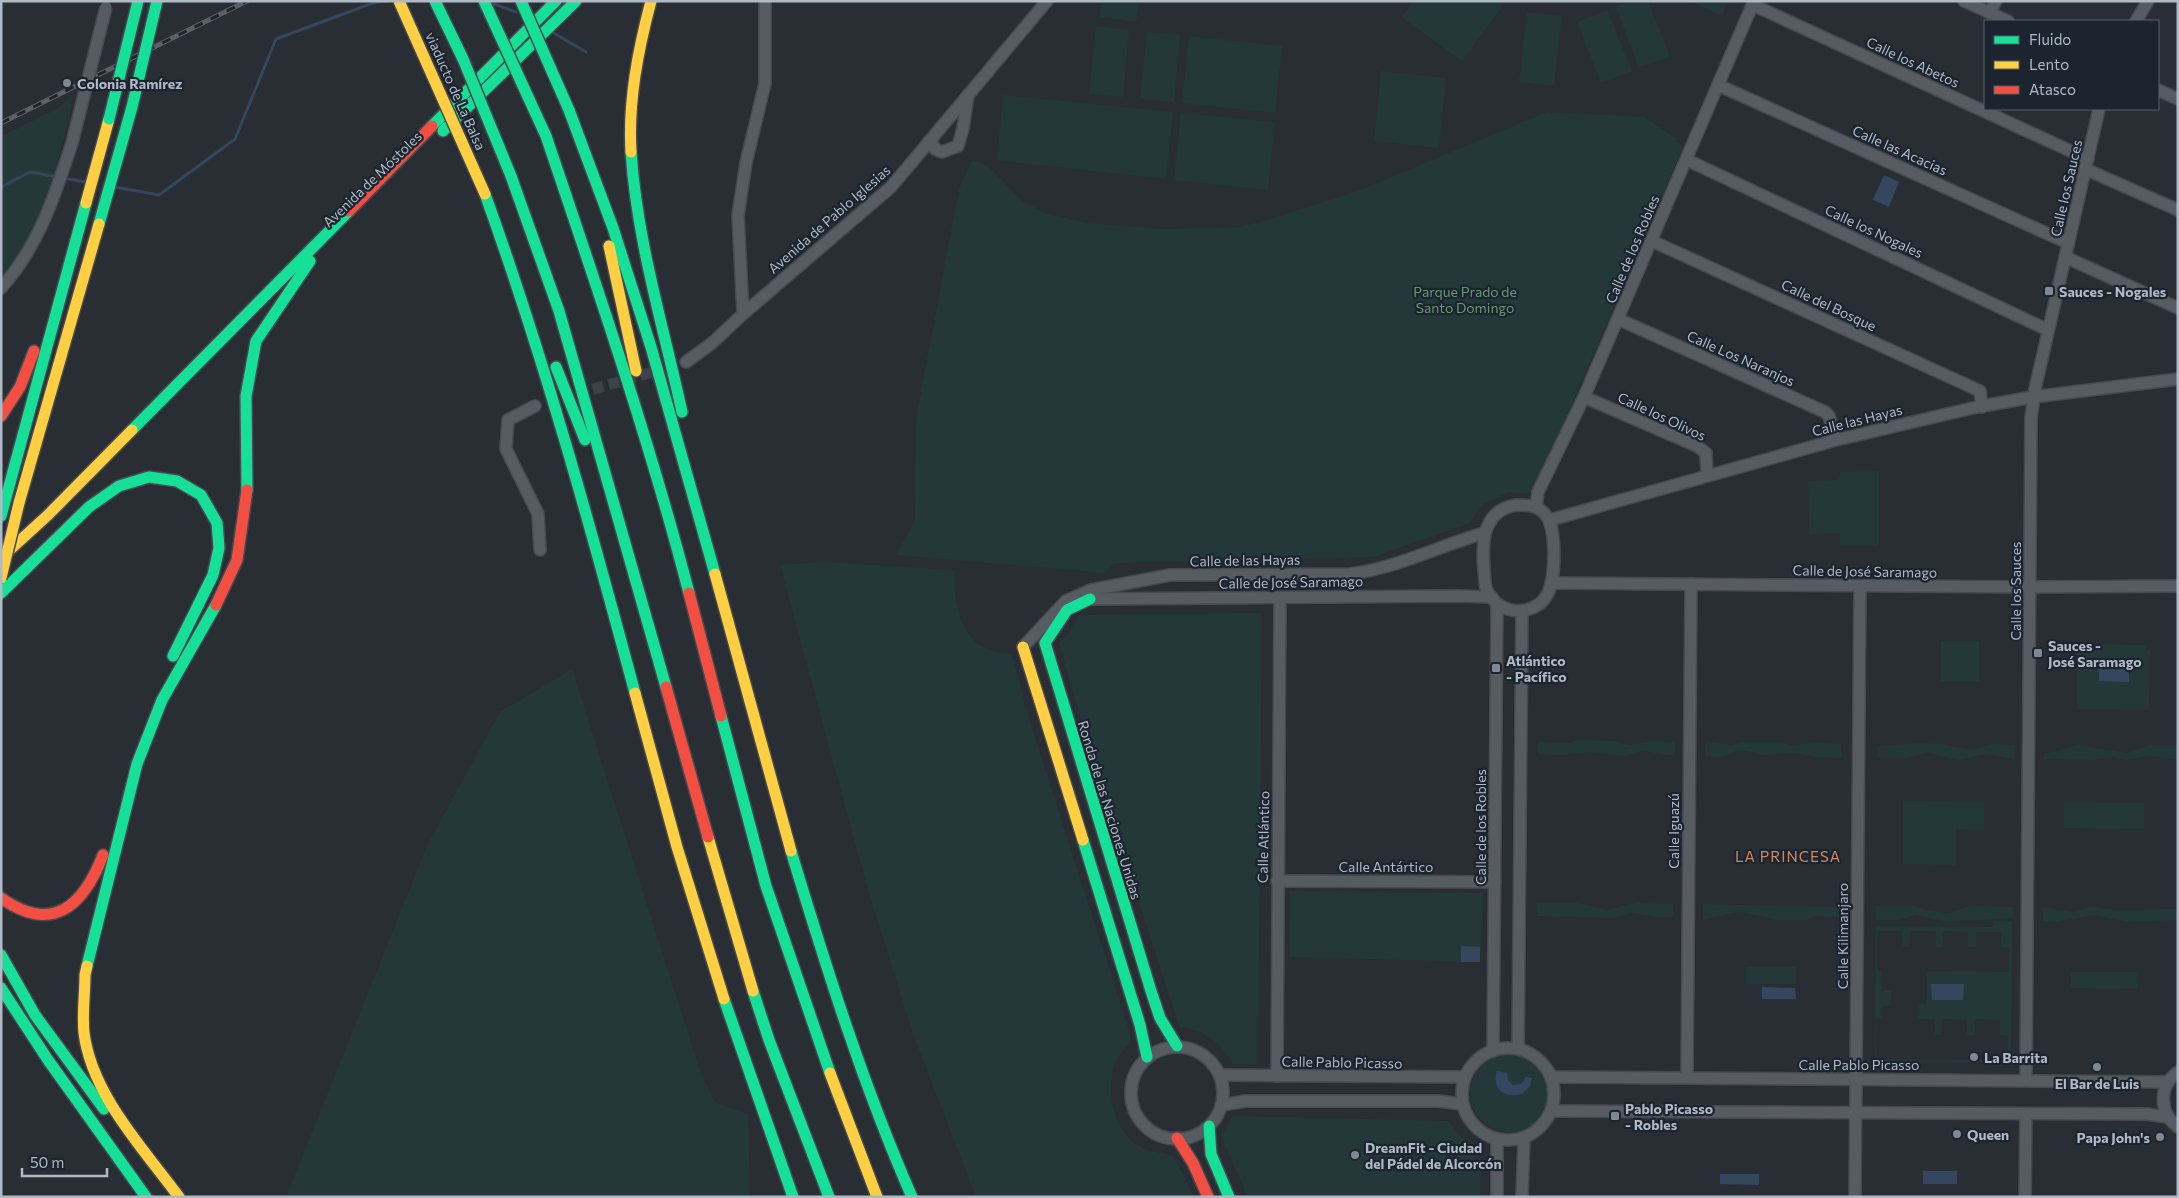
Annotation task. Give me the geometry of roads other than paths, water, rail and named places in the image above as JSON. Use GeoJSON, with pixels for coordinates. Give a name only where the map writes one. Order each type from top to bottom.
{"type":"FeatureCollection","features":[{"type":"Feature","properties":{"kind":"main road"},"geometry":{"type":"LineString","coordinates":[[2,514],[109,118],[138,1]]}},
{"type":"Feature","properties":{"kind":"main road"},"geometry":{"type":"LineString","coordinates":[[1,578],[20,503],[132,107],[156,1]]}},
{"type":"Feature","properties":{"kind":"main road","name":"viaducto de La Balsa"},"geometry":{"type":"LineString","coordinates":[[398,1],[485,194],[498,229]]}},
{"type":"Feature","properties":{"kind":"main road","name":"viaducto de La Balsa"},"geometry":{"type":"LineString","coordinates":[[435,1],[464,59],[511,176],[559,311],[606,473],[620,532]]}},
{"type":"Feature","properties":{"kind":"main road"},"geometry":{"type":"LineString","coordinates":[[484,1],[546,136],[598,291],[676,543],[766,886],[811,1022],[877,1197]]}},
{"type":"Feature","properties":{"kind":"main road"},"geometry":{"type":"LineString","coordinates":[[521,1],[569,110],[629,273],[788,844],[839,1007],[912,1197]]}},
{"type":"Feature","properties":{"kind":"main road","name":"Avenida de Móstoles"},"geometry":{"type":"LineString","coordinates":[[1,558],[48,515],[556,1]]}},
{"type":"Feature","properties":{"kind":"main road","name":"Avenida de Móstoles"},"geometry":{"type":"LineString","coordinates":[[186,376],[243,327],[576,1]]}},
{"type":"Feature","properties":{"kind":"main road"},"geometry":{"type":"LineString","coordinates":[[651,1],[641,36],[631,108],[631,149],[635,194],[689,445],[724,580],[729,628]]}},
{"type":"Feature","properties":{"kind":"main road"},"geometry":{"type":"LineString","coordinates":[[580,138],[603,216],[625,329],[666,483],[676,543]]}},
{"type":"Feature","properties":{"kind":"main road"},"geometry":{"type":"LineString","coordinates":[[498,229],[545,339],[620,532],[737,939],[769,1040],[829,1197]]}},
{"type":"Feature","properties":{"kind":"main road"},"geometry":{"type":"LineString","coordinates":[[498,229],[532,328],[576,475],[697,911],[740,1051],[793,1197]]}},
{"type":"Feature","properties":{"kind":"main road"},"geometry":{"type":"LineString","coordinates":[[179,1197],[110,1103],[90,1058],[84,1032],[85,975],[137,764],[162,700],[220,600],[236,560],[247,498],[246,396],[256,341],[310,260]]}},
{"type":"Feature","properties":{"kind":"main road"},"geometry":{"type":"LineString","coordinates":[[1,416],[20,387],[36,346],[55,317]]}},
{"type":"Feature","properties":{"kind":"main road"},"geometry":{"type":"LineString","coordinates":[[1,593],[89,507],[119,486],[149,477],[176,480],[202,495],[218,524],[218,548],[213,575],[153,697],[127,761],[102,858],[88,889],[70,907],[57,913],[42,916],[14,908],[1,898]]}},
{"type":"Feature","properties":{"kind":"main road","name":"Avenida de Móstoles"},"geometry":{"type":"LineString","coordinates":[[1,568],[48,515]]}},
{"type":"Feature","properties":{"kind":"main road","name":"Ronda de las Naciones Unidas"},"geometry":{"type":"LineString","coordinates":[[1090,599],[1076,603],[1065,610],[1044,643],[1151,991],[1160,1018],[1177,1046]]}},
{"type":"Feature","properties":{"kind":"main road"},"geometry":{"type":"LineString","coordinates":[[1024,647],[1140,1024],[1148,1057]]}},
{"type":"Feature","properties":{"kind":"main road"},"geometry":{"type":"LineString","coordinates":[[1,954],[12,978],[42,1026],[170,1197]]}},
{"type":"Feature","properties":{"kind":"main road"},"geometry":{"type":"LineString","coordinates":[[1,988],[48,1060],[146,1197]]}},
{"type":"Feature","properties":{"kind":"main road"},"geometry":{"type":"LineString","coordinates":[[18,1036],[146,1197]]}},
{"type":"Feature","properties":{"kind":"main road"},"geometry":{"type":"LineString","coordinates":[[1209,1126],[1207,1141],[1210,1156],[1229,1197]]}},
{"type":"Feature","properties":{"kind":"main road"},"geometry":{"type":"LineString","coordinates":[[1177,1138],[1193,1163],[1208,1197]]}},
{"type":"Feature","properties":{"kind":"street"},"geometry":{"type":"LineString","coordinates":[[743,314],[738,215],[746,163],[765,83],[765,1]]}},
{"type":"Feature","properties":{"kind":"street","name":"Avenida de Pablo Iglesias"},"geometry":{"type":"LineString","coordinates":[[686,362],[711,344],[743,314],[891,188],[1047,1]]}},
{"type":"Feature","properties":{"kind":"street"},"geometry":{"type":"LineString","coordinates":[[1964,1],[2006,20]]}},
{"type":"Feature","properties":{"kind":"street"},"geometry":{"type":"LineString","coordinates":[[1989,13],[1996,1]]}},
{"type":"Feature","properties":{"kind":"street"},"geometry":{"type":"LineString","coordinates":[[2137,20],[2148,1]]}},
{"type":"Feature","properties":{"kind":"street","name":"Calle de los Robles"},"geometry":{"type":"LineString","coordinates":[[1536,507],[1538,492],[1584,398],[1754,3]]}},
{"type":"Feature","properties":{"kind":"street","name":"Calle los Abetos"},"geometry":{"type":"LineString","coordinates":[[1754,3],[2178,210]]}},
{"type":"Feature","properties":{"kind":"street"},"geometry":{"type":"LineString","coordinates":[[1,288],[30,250],[50,209],[72,143],[106,4]]}},
{"type":"Feature","properties":{"kind":"street","name":"Calle las Acacias"},"geometry":{"type":"LineString","coordinates":[[1718,85],[2068,243]]}},
{"type":"Feature","properties":{"kind":"street"},"geometry":{"type":"LineString","coordinates":[[2159,90],[2178,99]]}},
{"type":"Feature","properties":{"kind":"street"},"geometry":{"type":"LineString","coordinates":[[930,140],[935,149],[942,152],[958,146],[964,128],[968,95]]}},
{"type":"Feature","properties":{"kind":"street","name":"Calle los Sauces"},"geometry":{"type":"LineString","coordinates":[[2026,1080],[2033,397],[2099,110]]}},
{"type":"Feature","properties":{"kind":"street","name":"Calle los Nogales"},"geometry":{"type":"LineString","coordinates":[[1687,160],[2048,330]]}},
{"type":"Feature","properties":{"kind":"street","name":"Calle del Bosque"},"geometry":{"type":"LineString","coordinates":[[1652,241],[1980,390],[1982,407]]}},
{"type":"Feature","properties":{"kind":"street"},"geometry":{"type":"LineString","coordinates":[[2065,257],[2178,308]]}},
{"type":"Feature","properties":{"kind":"street","name":"Calle Los Naranjos"},"geometry":{"type":"LineString","coordinates":[[1618,319],[1825,412],[1829,416],[1836,440]]}},
{"type":"Feature","properties":{"kind":"street","name":"Calle las Hayas"},"geometry":{"type":"LineString","coordinates":[[1550,520],[1581,513],[1707,475],[1836,440],[2033,397],[2178,378]]}},
{"type":"Feature","properties":{"kind":"street","name":"Calle los Olivos"},"geometry":{"type":"LineString","coordinates":[[1584,398],[1697,446],[1706,453],[1707,475]]}},
{"type":"Feature","properties":{"kind":"street"},"geometry":{"type":"LineString","coordinates":[[535,406],[508,420],[506,449],[538,514],[540,550]]}},
{"type":"Feature","properties":{"kind":"street"},"geometry":{"type":"LineString","coordinates":[[1517,505],[1536,507],[1550,520],[1553,538],[1551,583],[1544,600],[1535,607],[1522,611],[1507,610],[1494,601],[1485,584],[1484,532],[1499,511],[1517,505]]}},
{"type":"Feature","properties":{"kind":"street","name":"Calle de las Hayas"},"geometry":{"type":"LineString","coordinates":[[1024,647],[1032,635],[1066,601],[1091,590],[1170,576],[1350,574],[1385,568],[1484,532]]}},
{"type":"Feature","properties":{"kind":"street","name":"Calle de José Saramago"},"geometry":{"type":"LineString","coordinates":[[1551,583],[2031,587],[2178,586]]}},
{"type":"Feature","properties":{"kind":"street","name":"Calle Iguazú"},"geometry":{"type":"LineString","coordinates":[[1687,1078],[1691,584]]}},
{"type":"Feature","properties":{"kind":"street","name":"Calle Kilimanjaro"},"geometry":{"type":"LineString","coordinates":[[1855,1197],[1860,586]]}},
{"type":"Feature","properties":{"kind":"street","name":"Calle de José Saramago"},"geometry":{"type":"LineString","coordinates":[[1090,599],[1280,598],[1494,601]]}},
{"type":"Feature","properties":{"kind":"street","name":"Calle Atlántico"},"geometry":{"type":"LineString","coordinates":[[1277,1076],[1280,598]]}},
{"type":"Feature","properties":{"kind":"street","name":"Calle de los Robles"},"geometry":{"type":"LineString","coordinates":[[1493,1050],[1495,882],[1494,601]]}},
{"type":"Feature","properties":{"kind":"street"},"geometry":{"type":"LineString","coordinates":[[1518,1049],[1522,611]]}},
{"type":"Feature","properties":{"kind":"street","name":"Calle Antártico"},"geometry":{"type":"LineString","coordinates":[[1277,881],[1495,882]]}},
{"type":"Feature","properties":{"kind":"street"},"geometry":{"type":"LineString","coordinates":[[1177,1046],[1198,1051],[1206,1056],[1220,1075],[1223,1087],[1221,1105],[1216,1117],[1209,1126],[1198,1134],[1177,1138],[1162,1136],[1152,1132],[1141,1121],[1132,1106],[1130,1097],[1134,1075],[1148,1057],[1162,1049],[1177,1046]]}},
{"type":"Feature","properties":{"kind":"street"},"geometry":{"type":"LineString","coordinates":[[1518,1049],[1537,1058],[1551,1076],[1554,1089],[1551,1111],[1540,1128],[1524,1137],[1514,1140],[1497,1139],[1475,1127],[1468,1119],[1462,1104],[1462,1086],[1471,1065],[1482,1056],[1493,1050],[1518,1049]]}},
{"type":"Feature","properties":{"kind":"street"},"geometry":{"type":"LineString","coordinates":[[2178,1072],[2168,1082],[2163,1097],[2168,1117],[2178,1127]]}},
{"type":"Feature","properties":{"kind":"street","name":"Calle Pablo Picasso"},"geometry":{"type":"LineString","coordinates":[[1220,1075],[1465,1077]]}},
{"type":"Feature","properties":{"kind":"street","name":"Calle Pablo Picasso"},"geometry":{"type":"LineString","coordinates":[[1551,1076],[2168,1082]]}},
{"type":"Feature","properties":{"kind":"street"},"geometry":{"type":"LineString","coordinates":[[1221,1105],[1246,1101],[1438,1101],[1462,1104]]}},
{"type":"Feature","properties":{"kind":"street"},"geometry":{"type":"LineString","coordinates":[[1551,1111],[2146,1114],[2168,1117]]}},
{"type":"Feature","properties":{"kind":"street"},"geometry":{"type":"LineString","coordinates":[[2025,1197],[2026,1114]]}},
{"type":"Feature","properties":{"kind":"street"},"geometry":{"type":"LineString","coordinates":[[1522,1197],[1524,1137]]}},
{"type":"Feature","properties":{"kind":"street"},"geometry":{"type":"LineString","coordinates":[[1497,1139],[1498,1197]]}},
{"type":"Feature","properties":{"kind":"water"},"geometry":{"type":"Polygon","coordinates":[[[1884,175],[1899,182],[1889,207],[1873,200],[1884,175]]]}},
{"type":"Feature","properties":{"kind":"water"},"geometry":{"type":"Polygon","coordinates":[[[2099,668],[2129,668],[2129,682],[2099,681],[2099,668]]]}},
{"type":"Feature","properties":{"kind":"water"},"geometry":{"type":"Polygon","coordinates":[[[1461,946],[1480,947],[1480,962],[1461,962],[1461,946]]]}},
{"type":"Feature","properties":{"kind":"water"},"geometry":{"type":"Polygon","coordinates":[[[1931,984],[1964,984],[1963,1000],[1932,1000],[1931,984]]]}},
{"type":"Feature","properties":{"kind":"water"},"geometry":{"type":"Polygon","coordinates":[[[1762,987],[1795,988],[1796,999],[1762,999],[1762,987]]]}},
{"type":"Feature","properties":{"kind":"water"},"geometry":{"type":"Polygon","coordinates":[[[1497,1071],[1507,1073],[1508,1080],[1513,1085],[1521,1084],[1526,1077],[1532,1078],[1530,1086],[1522,1094],[1505,1094],[1498,1088],[1496,1083],[1497,1071]]]}},
{"type":"Feature","properties":{"kind":"water"},"geometry":{"type":"Polygon","coordinates":[[[1923,1171],[1957,1171],[1957,1184],[1923,1184],[1923,1171]]]}},
{"type":"Feature","properties":{"kind":"water"},"geometry":{"type":"Polygon","coordinates":[[[1720,1174],[1759,1174],[1759,1185],[1720,1184],[1720,1174]]]}},
{"type":"Feature","properties":{"kind":"waterway"},"geometry":{"type":"LineString","coordinates":[[115,187],[159,195],[235,139],[276,39],[373,3],[387,1]]}},
{"type":"Feature","properties":{"kind":"waterway"},"geometry":{"type":"LineString","coordinates":[[494,4],[516,12]]}},
{"type":"Feature","properties":{"kind":"waterway"},"geometry":{"type":"LineString","coordinates":[[552,32],[586,52]]}},
{"type":"Feature","properties":{"kind":"waterway"},"geometry":{"type":"LineString","coordinates":[[1,187],[30,172],[58,177]]}},
{"type":"Feature","properties":{"kind":"waterway"},"geometry":{"type":"LineString","coordinates":[[64,178],[85,182]]}},
{"type":"Feature","properties":{"kind":"tunnel"},"geometry":{"type":"LineString","coordinates":[[577,394],[663,369]]}},
{"type":"Feature","properties":{"kind":"railway"},"geometry":{"type":"LineString","coordinates":[[1,123],[247,1]]}},
{"type":"Feature","properties":{"kind":"place","name":"Colonia Ramírez"},"geometry":{"type":"Point","coordinates":[67,83]}},
{"type":"Feature","properties":{"kind":"place","name":"Sauces - Nogales"},"geometry":{"type":"Point","coordinates":[2049,291]}},
{"type":"Feature","properties":{"kind":"place","name":"Sauces - José Saramago"},"geometry":{"type":"Point","coordinates":[2038,653]}},
{"type":"Feature","properties":{"kind":"place","name":"Atlántico - Pacífico"},"geometry":{"type":"Point","coordinates":[1496,668]}},
{"type":"Feature","properties":{"kind":"place","name":"La Barrita"},"geometry":{"type":"Point","coordinates":[1974,1057]}},
{"type":"Feature","properties":{"kind":"place","name":"El Bar de Luis"},"geometry":{"type":"Point","coordinates":[2097,1067]}},
{"type":"Feature","properties":{"kind":"place","name":"Pablo Picasso - Robles"},"geometry":{"type":"Point","coordinates":[1615,1116]}},
{"type":"Feature","properties":{"kind":"place","name":"Queen"},"geometry":{"type":"Point","coordinates":[1957,1134]}},
{"type":"Feature","properties":{"kind":"place","name":"Papa John's"},"geometry":{"type":"Point","coordinates":[2160,1137]}},
{"type":"Feature","properties":{"kind":"place","name":"DreamFit - Ciudad del Pádel de Alcorcón"},"geometry":{"type":"Point","coordinates":[1355,1155]}},
{"type":"Feature","properties":{"kind":"district","name":"LA PRINCESA"},"geometry":{"type":"Point","coordinates":[1788,856]}},
{"type":"Feature","properties":{"kind":"park label","name":"Parque Prado de Santo Domingo"},"geometry":{"type":"Point","coordinates":[1465,300]}}]}
